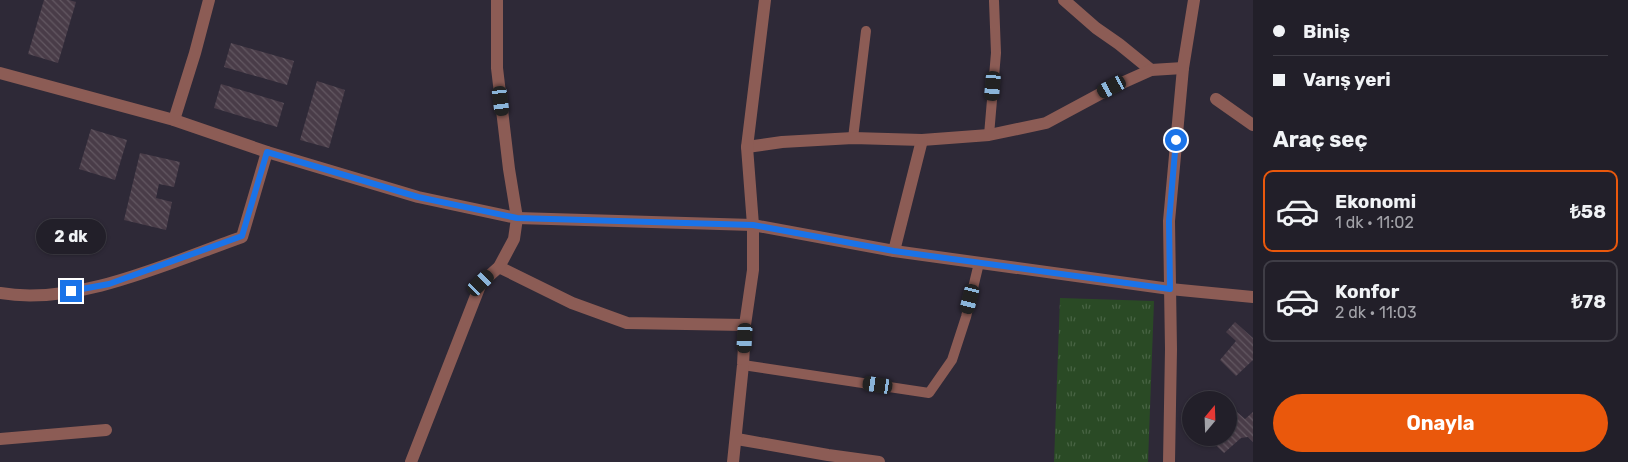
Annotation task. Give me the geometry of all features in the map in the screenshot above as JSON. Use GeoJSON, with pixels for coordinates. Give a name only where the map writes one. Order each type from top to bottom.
{"type":"FeatureCollection","features":[{"type":"Feature","properties":{"kind":"street"},"geometry":{"type":"LineString","coordinates":[[174,120],[209,0]]}},
{"type":"Feature","properties":{"kind":"street"},"geometry":{"type":"LineString","coordinates":[[411,462],[481,283],[499,268],[514,239],[517,218],[497,68],[497,0]]}},
{"type":"Feature","properties":{"kind":"street"},"geometry":{"type":"LineString","coordinates":[[733,462],[737,439],[745,325],[752,270],[753,225],[747,146],[765,0]]}},
{"type":"Feature","properties":{"kind":"street"},"geometry":{"type":"LineString","coordinates":[[1169,462],[1171,349],[1169,221],[1183,68],[1194,0]]}},
{"type":"Feature","properties":{"kind":"street"},"geometry":{"type":"LineString","coordinates":[[1068,1],[1096,28],[1151,70]]}},
{"type":"Feature","properties":{"kind":"street"},"geometry":{"type":"LineString","coordinates":[[747,146],[853,138],[922,140],[989,135],[1046,123],[1112,87],[1151,70],[1183,68]]}},
{"type":"Feature","properties":{"kind":"street"},"geometry":{"type":"LineString","coordinates":[[0,73],[174,120],[267,152],[418,197],[517,218],[753,225],[894,251],[1170,289],[1253,297]]}},
{"type":"Feature","properties":{"kind":"street"},"geometry":{"type":"LineString","coordinates":[[1216,99],[1253,125]]}},
{"type":"Feature","properties":{"kind":"street"},"geometry":{"type":"LineString","coordinates":[[894,251],[922,140]]}},
{"type":"Feature","properties":{"kind":"street"},"geometry":{"type":"LineString","coordinates":[[0,293],[10,295],[52,295],[109,284],[242,236],[267,152]]}},
{"type":"Feature","properties":{"kind":"street"},"geometry":{"type":"LineString","coordinates":[[499,268],[572,303],[627,323],[745,325]]}},
{"type":"Feature","properties":{"kind":"street"},"geometry":{"type":"LineString","coordinates":[[0,438],[106,430]]}},
{"type":"Feature","properties":{"kind":"street"},"geometry":{"type":"LineString","coordinates":[[737,439],[879,462]]}},
{"type":"Feature","properties":{"kind":"lane"},"geometry":{"type":"LineString","coordinates":[[989,135],[996,53],[994,1]]}},
{"type":"Feature","properties":{"kind":"lane"},"geometry":{"type":"LineString","coordinates":[[853,138],[866,31]]}},
{"type":"Feature","properties":{"kind":"lane"},"geometry":{"type":"LineString","coordinates":[[743,365],[929,393],[952,360],[966,317],[979,263]]}},
{"type":"Feature","properties":{"kind":"green space"},"geometry":{"type":"Polygon","coordinates":[[[1060,298],[1154,301],[1148,462],[1054,462],[1060,298]]]}},
{"type":"Feature","properties":{"kind":"building"},"geometry":{"type":"Polygon","coordinates":[[[44,0],[69,0],[76,2],[58,63],[28,54],[44,0]]]}},
{"type":"Feature","properties":{"kind":"building"},"geometry":{"type":"Polygon","coordinates":[[[231,43],[294,61],[287,85],[224,67],[231,43]]]}},
{"type":"Feature","properties":{"kind":"building"},"geometry":{"type":"Polygon","coordinates":[[[317,81],[345,90],[329,148],[300,140],[317,81]]]}},
{"type":"Feature","properties":{"kind":"building"},"geometry":{"type":"Polygon","coordinates":[[[221,84],[284,103],[277,127],[214,108],[221,84]]]}},
{"type":"Feature","properties":{"kind":"building"},"geometry":{"type":"Polygon","coordinates":[[[91,129],[127,140],[115,180],[79,169],[91,129]]]}},
{"type":"Feature","properties":{"kind":"building"},"geometry":{"type":"Polygon","coordinates":[[[140,153],[180,162],[174,187],[159,184],[156,198],[172,202],[166,230],[124,220],[140,153]]]}},
{"type":"Feature","properties":{"kind":"building"},"geometry":{"type":"Polygon","coordinates":[[[1235,322],[1253,338],[1253,360],[1236,376],[1220,360],[1236,341],[1226,332],[1235,322]]]}},
{"type":"Feature","properties":{"kind":"building"},"geometry":{"type":"Polygon","coordinates":[[[1253,412],[1253,442],[1248,437],[1238,441],[1238,413],[1245,419],[1253,412]]]}},
{"type":"Feature","properties":{"kind":"building"},"geometry":{"type":"Polygon","coordinates":[[[1217,446],[1232,446],[1224,453],[1217,446]]]}},
{"type":"Feature","properties":{"kind":"route"},"geometry":{"type":"LineString","coordinates":[[71,291],[109,284],[242,236],[267,152],[418,197],[517,218],[753,225],[894,251],[1170,289],[1169,221],[1176,140]]}}]}
